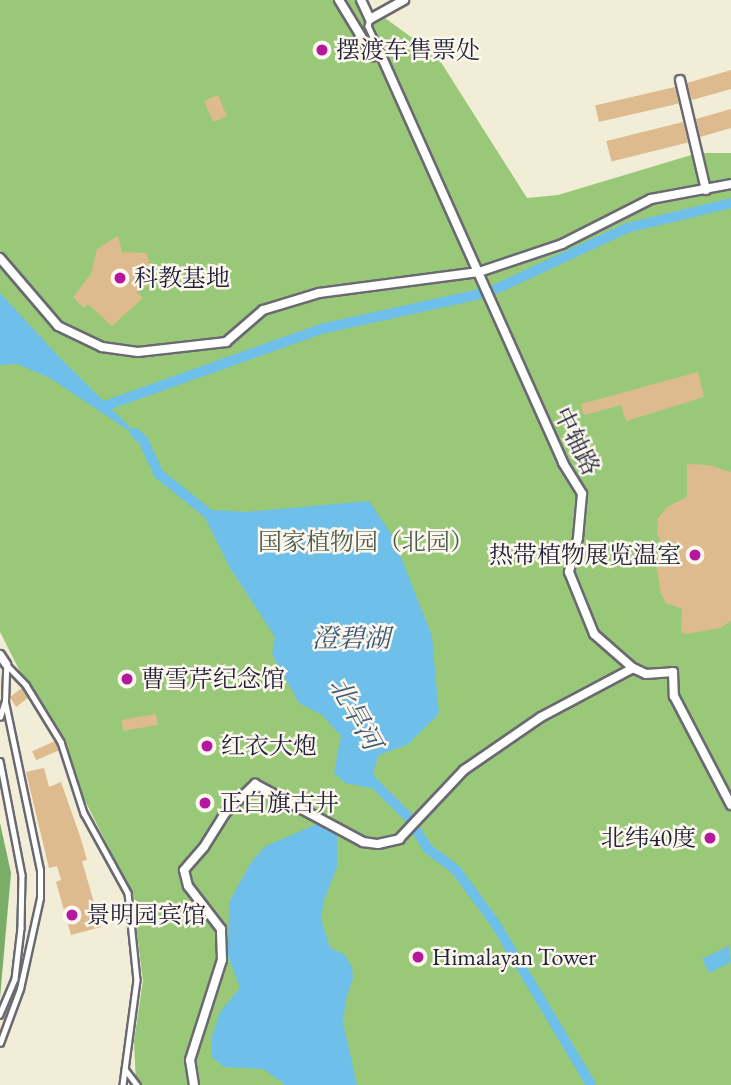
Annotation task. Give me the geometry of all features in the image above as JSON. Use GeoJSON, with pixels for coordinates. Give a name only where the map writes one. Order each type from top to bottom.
{"type":"FeatureCollection","features":[{"type":"Feature","properties":{"kind":"street"},"geometry":{"type":"LineString","coordinates":[[339,0],[373,56],[380,53]]}},
{"type":"Feature","properties":{"kind":"street"},"geometry":{"type":"LineString","coordinates":[[361,0],[370,19],[404,0]]}},
{"type":"Feature","properties":{"kind":"street","name":"中轴路"},"geometry":{"type":"LineString","coordinates":[[380,53],[563,463],[582,494],[578,538],[569,572],[594,634],[633,668]]}},
{"type":"Feature","properties":{"kind":"street"},"geometry":{"type":"LineString","coordinates":[[680,80],[706,190]]}},
{"type":"Feature","properties":{"kind":"street"},"geometry":{"type":"LineString","coordinates":[[0,258],[58,326],[102,347],[138,352],[226,342],[263,310],[319,293],[480,272],[562,244],[651,198],[731,184]]}},
{"type":"Feature","properties":{"kind":"street"},"geometry":{"type":"LineString","coordinates":[[0,655],[6,664]]}},
{"type":"Feature","properties":{"kind":"street"},"geometry":{"type":"LineString","coordinates":[[194,1085],[191,1051],[222,960],[221,929],[188,886],[184,870],[204,847],[225,813],[255,784],[363,842],[378,844],[399,839],[464,770],[541,717],[633,668],[646,674],[673,672],[674,696],[731,805]]}},
{"type":"Feature","properties":{"kind":"lane"},"geometry":{"type":"LineString","coordinates":[[370,19],[368,26],[380,53]]}},
{"type":"Feature","properties":{"kind":"lane"},"geometry":{"type":"LineString","coordinates":[[0,1043],[20,989],[40,898],[40,870],[5,702],[6,664]]}},
{"type":"Feature","properties":{"kind":"lane"},"geometry":{"type":"LineString","coordinates":[[6,664],[26,685],[61,741],[84,813],[128,893],[138,980],[123,1085]]}},
{"type":"Feature","properties":{"kind":"lane"},"geometry":{"type":"LineString","coordinates":[[0,717],[5,702]]}},
{"type":"Feature","properties":{"kind":"lane"},"geometry":{"type":"LineString","coordinates":[[0,761],[19,851],[22,915],[15,979],[0,1015]]}},
{"type":"Feature","properties":{"kind":"lane"},"geometry":{"type":"LineString","coordinates":[[125,1069],[137,1085]]}},
{"type":"Feature","properties":{"kind":"green space","name":"国家植物园（北园）"},"geometry":{"type":"Polygon","coordinates":[[[0,0],[355,0],[368,26],[385,18],[437,56],[527,198],[558,195],[698,153],[731,153],[731,1085],[136,1085],[134,1041],[143,981],[132,894],[0,632],[0,0]]]}},
{"type":"Feature","properties":{"kind":"green space"},"geometry":{"type":"Polygon","coordinates":[[[0,823],[11,873],[0,998],[0,823]]]}},
{"type":"Feature","properties":{"kind":"water"},"geometry":{"type":"Polygon","coordinates":[[[0,293],[60,358],[143,440],[50,378],[17,364],[0,365],[0,293]]]}},
{"type":"Feature","properties":{"kind":"water","name":"澄碧湖"},"geometry":{"type":"Polygon","coordinates":[[[369,501],[393,537],[432,636],[439,714],[407,745],[379,755],[373,772],[381,790],[345,783],[334,773],[341,736],[322,715],[299,703],[272,654],[275,637],[230,568],[204,516],[213,510],[246,512],[369,501]]]}},
{"type":"Feature","properties":{"kind":"water"},"geometry":{"type":"Polygon","coordinates":[[[319,823],[337,833],[337,867],[324,900],[321,919],[330,948],[344,954],[352,967],[353,978],[346,999],[343,1022],[357,1085],[286,1085],[263,1069],[224,1067],[211,1056],[211,1039],[220,1012],[240,988],[228,956],[229,902],[252,861],[266,846],[319,823]]]}},
{"type":"Feature","properties":{"kind":"water"},"geometry":{"type":"Polygon","coordinates":[[[729,946],[731,962],[709,973],[702,959],[729,946]]]}},
{"type":"Feature","properties":{"kind":"building"},"geometry":{"type":"Polygon","coordinates":[[[731,70],[731,89],[692,100],[687,83],[731,70]]]}},
{"type":"Feature","properties":{"kind":"building"},"geometry":{"type":"Polygon","coordinates":[[[675,87],[679,104],[599,122],[595,105],[675,87]]]}},
{"type":"Feature","properties":{"kind":"building"},"geometry":{"type":"Polygon","coordinates":[[[218,95],[227,116],[213,122],[204,101],[218,95]]]}},
{"type":"Feature","properties":{"kind":"building"},"geometry":{"type":"Polygon","coordinates":[[[731,109],[731,128],[700,137],[696,119],[731,109]]]}},
{"type":"Feature","properties":{"kind":"building"},"geometry":{"type":"Polygon","coordinates":[[[683,122],[688,142],[611,161],[606,141],[683,122]]]}},
{"type":"Feature","properties":{"kind":"building","name":"科教基地"},"geometry":{"type":"Polygon","coordinates":[[[118,236],[122,252],[147,253],[153,282],[136,292],[143,298],[112,326],[88,304],[84,308],[73,297],[91,274],[97,249],[118,236]]]}},
{"type":"Feature","properties":{"kind":"building"},"geometry":{"type":"Polygon","coordinates":[[[698,372],[704,397],[626,421],[621,405],[584,415],[581,404],[698,372]]]}},
{"type":"Feature","properties":{"kind":"building","name":"热带植物展览温室"},"geometry":{"type":"Polygon","coordinates":[[[687,464],[709,465],[731,472],[731,621],[720,628],[687,634],[681,632],[682,609],[666,603],[661,594],[656,563],[663,547],[657,533],[658,518],[667,507],[687,497],[687,464]]]}},
{"type":"Feature","properties":{"kind":"building"},"geometry":{"type":"Polygon","coordinates":[[[22,688],[28,698],[16,707],[10,697],[22,688]]]}},
{"type":"Feature","properties":{"kind":"building"},"geometry":{"type":"Polygon","coordinates":[[[156,714],[158,725],[123,731],[122,720],[156,714]]]}},
{"type":"Feature","properties":{"kind":"building"},"geometry":{"type":"Polygon","coordinates":[[[55,741],[59,750],[36,760],[32,751],[55,741]]]}},
{"type":"Feature","properties":{"kind":"building"},"geometry":{"type":"Polygon","coordinates":[[[44,768],[49,787],[61,782],[87,860],[82,861],[101,927],[71,935],[56,882],[61,880],[57,866],[49,868],[26,772],[44,768]]]}},
{"type":"Feature","properties":{"kind":"waterway"},"geometry":{"type":"LineString","coordinates":[[496,289],[627,228],[731,203]]}},
{"type":"Feature","properties":{"kind":"waterway"},"geometry":{"type":"LineString","coordinates":[[102,407],[321,329],[480,294]]}},
{"type":"Feature","properties":{"kind":"waterway","name":"北旱河"},"geometry":{"type":"LineString","coordinates":[[135,433],[143,440],[159,474],[216,520]]}},
{"type":"Feature","properties":{"kind":"waterway","name":"北旱河"},"geometry":{"type":"LineString","coordinates":[[372,781],[408,817],[427,848],[456,870],[495,923],[591,1085]]}},
{"type":"Feature","properties":{"kind":"place","name":"摆渡车售票处"},"geometry":{"type":"Point","coordinates":[322,50]}},
{"type":"Feature","properties":{"kind":"place","name":"科教基地"},"geometry":{"type":"Point","coordinates":[120,278]}},
{"type":"Feature","properties":{"kind":"place","name":"热带植物展览温室"},"geometry":{"type":"Point","coordinates":[695,555]}},
{"type":"Feature","properties":{"kind":"place","name":"曹雪芹纪念馆"},"geometry":{"type":"Point","coordinates":[127,679]}},
{"type":"Feature","properties":{"kind":"place","name":"红衣大炮"},"geometry":{"type":"Point","coordinates":[207,746]}},
{"type":"Feature","properties":{"kind":"place","name":"正白旗古井"},"geometry":{"type":"Point","coordinates":[205,803]}},
{"type":"Feature","properties":{"kind":"place","name":"北纬40度"},"geometry":{"type":"Point","coordinates":[710,838]}},
{"type":"Feature","properties":{"kind":"place","name":"景明园宾馆"},"geometry":{"type":"Point","coordinates":[72,915]}},
{"type":"Feature","properties":{"kind":"place","name":"Himalayan Tower"},"geometry":{"type":"Point","coordinates":[418,957]}}]}
